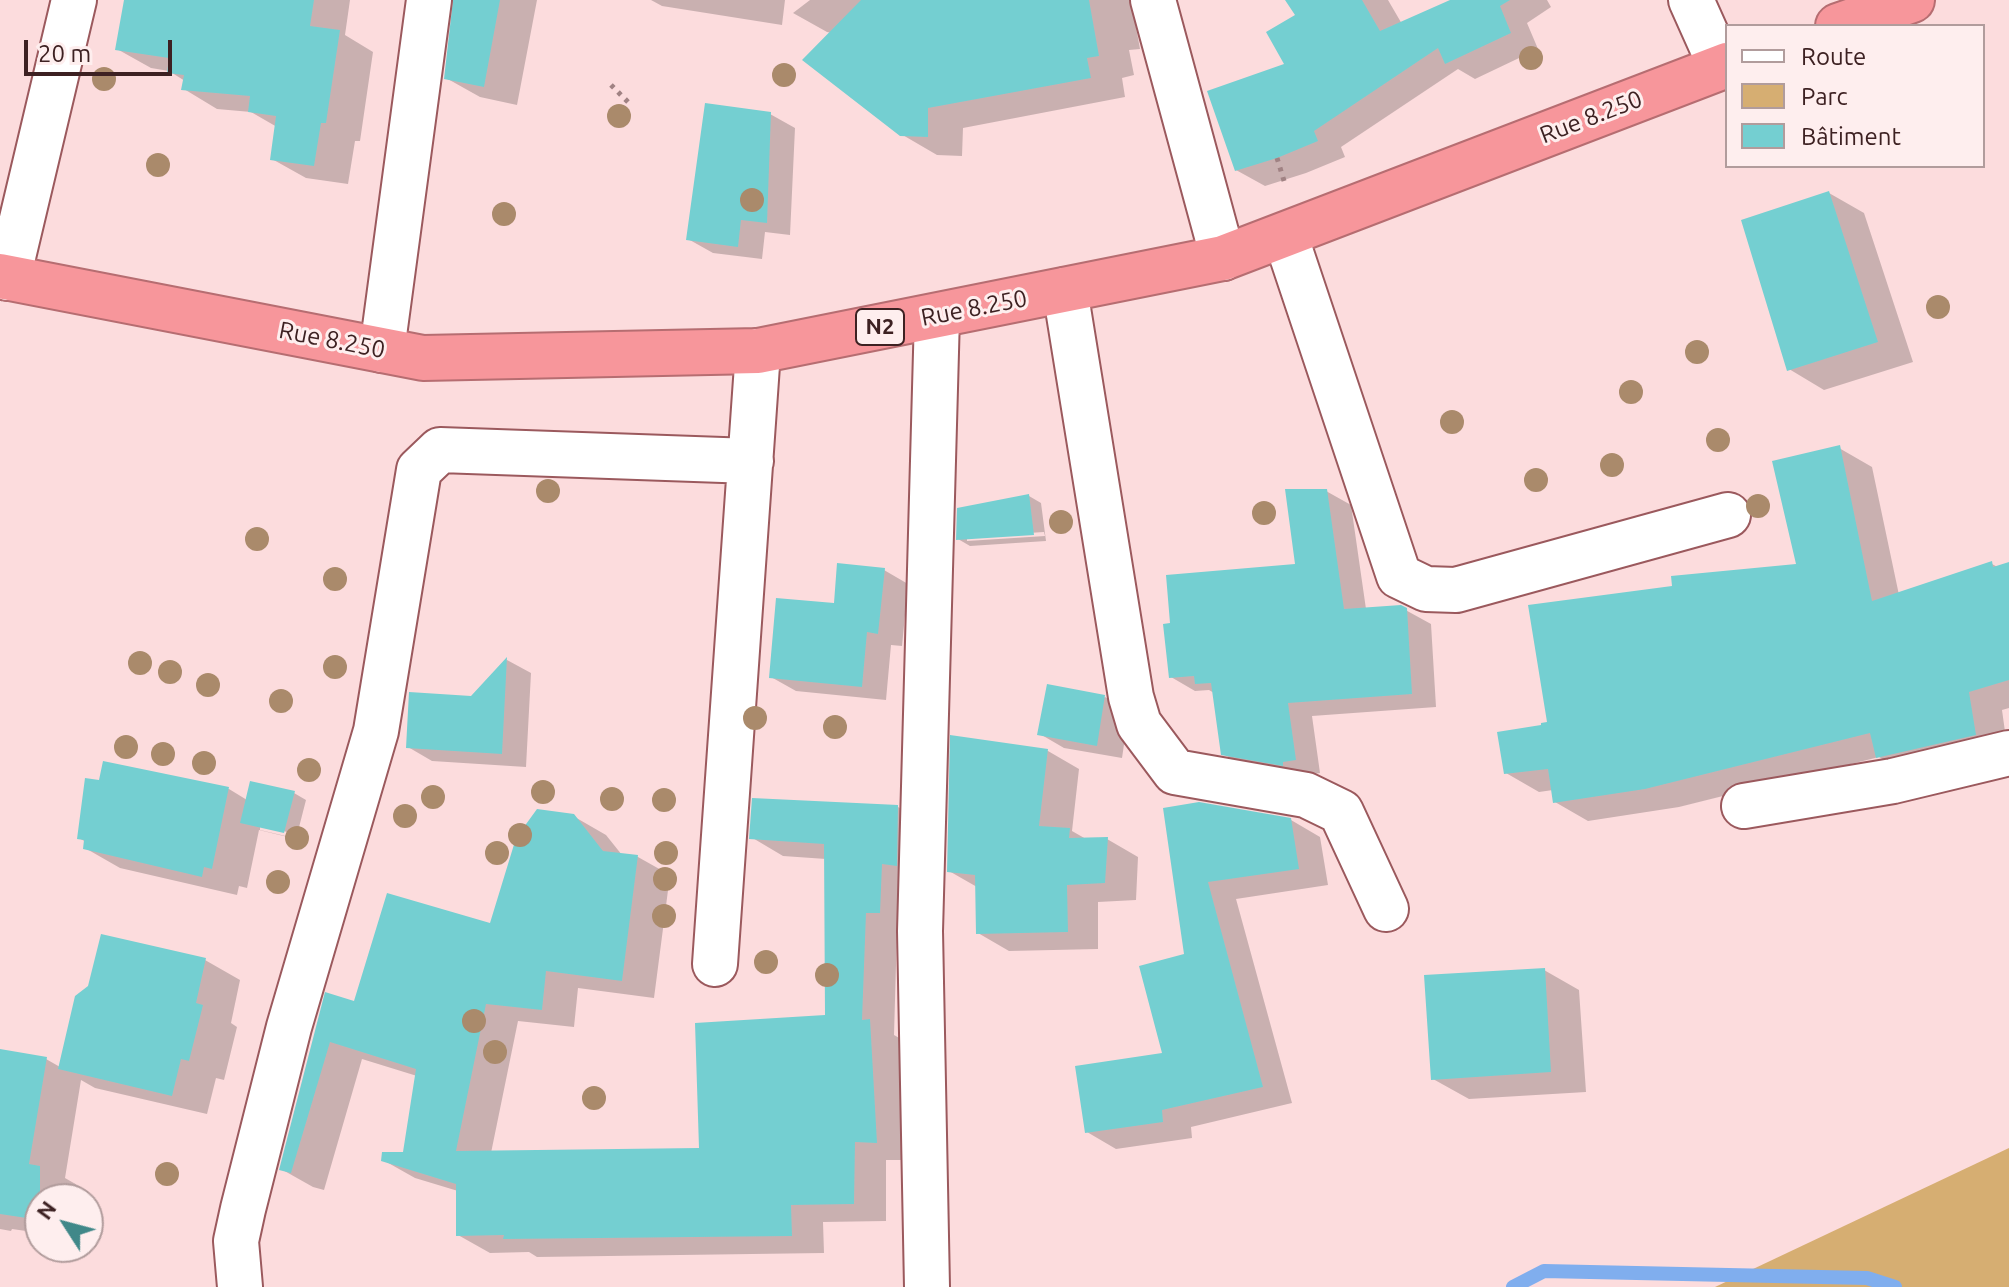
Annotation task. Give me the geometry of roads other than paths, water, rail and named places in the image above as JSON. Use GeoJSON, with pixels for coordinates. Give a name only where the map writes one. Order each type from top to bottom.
{"type":"FeatureCollection","features":[{"type":"Feature","properties":{"kind":"highway"},"geometry":{"type":"LineString","coordinates":[[1844,24],[1912,0]]}},
{"type":"Feature","properties":{"kind":"highway","name":"Rue 8.250"},"geometry":{"type":"LineString","coordinates":[[4,277],[423,358],[758,351],[1223,258],[1724,66]]}},
{"type":"Feature","properties":{"kind":"street"},"geometry":{"type":"LineString","coordinates":[[4,277],[74,0]]}},
{"type":"Feature","properties":{"kind":"street"},"geometry":{"type":"LineString","coordinates":[[382,350],[429,0]]}},
{"type":"Feature","properties":{"kind":"street"},"geometry":{"type":"LineString","coordinates":[[1153,0],[1223,258]]}},
{"type":"Feature","properties":{"kind":"street"},"geometry":{"type":"LineString","coordinates":[[1691,0],[1724,66]]}},
{"type":"Feature","properties":{"kind":"street"},"geometry":{"type":"LineString","coordinates":[[1285,235],[1399,576],[1426,589],[1456,590],[1728,515]]}},
{"type":"Feature","properties":{"kind":"street"},"geometry":{"type":"LineString","coordinates":[[1065,290],[1131,697],[1139,724],[1175,772],[1306,795],[1341,812],[1386,909]]}},
{"type":"Feature","properties":{"kind":"street"},"geometry":{"type":"LineString","coordinates":[[927,1287],[920,931],[937,316]]}},
{"type":"Feature","properties":{"kind":"street"},"geometry":{"type":"LineString","coordinates":[[715,964],[758,351]]}},
{"type":"Feature","properties":{"kind":"street"},"geometry":{"type":"LineString","coordinates":[[240,1287],[236,1241],[247,1193],[289,1027],[376,731],[419,470],[440,450],[751,461]]}},
{"type":"Feature","properties":{"kind":"street"},"geometry":{"type":"LineString","coordinates":[[1744,806],[1893,781],[2009,753]]}},
{"type":"Feature","properties":{"kind":"waterway"},"geometry":{"type":"LineString","coordinates":[[1513,1287],[1544,1271],[1867,1278],[1895,1287]]}}]}
